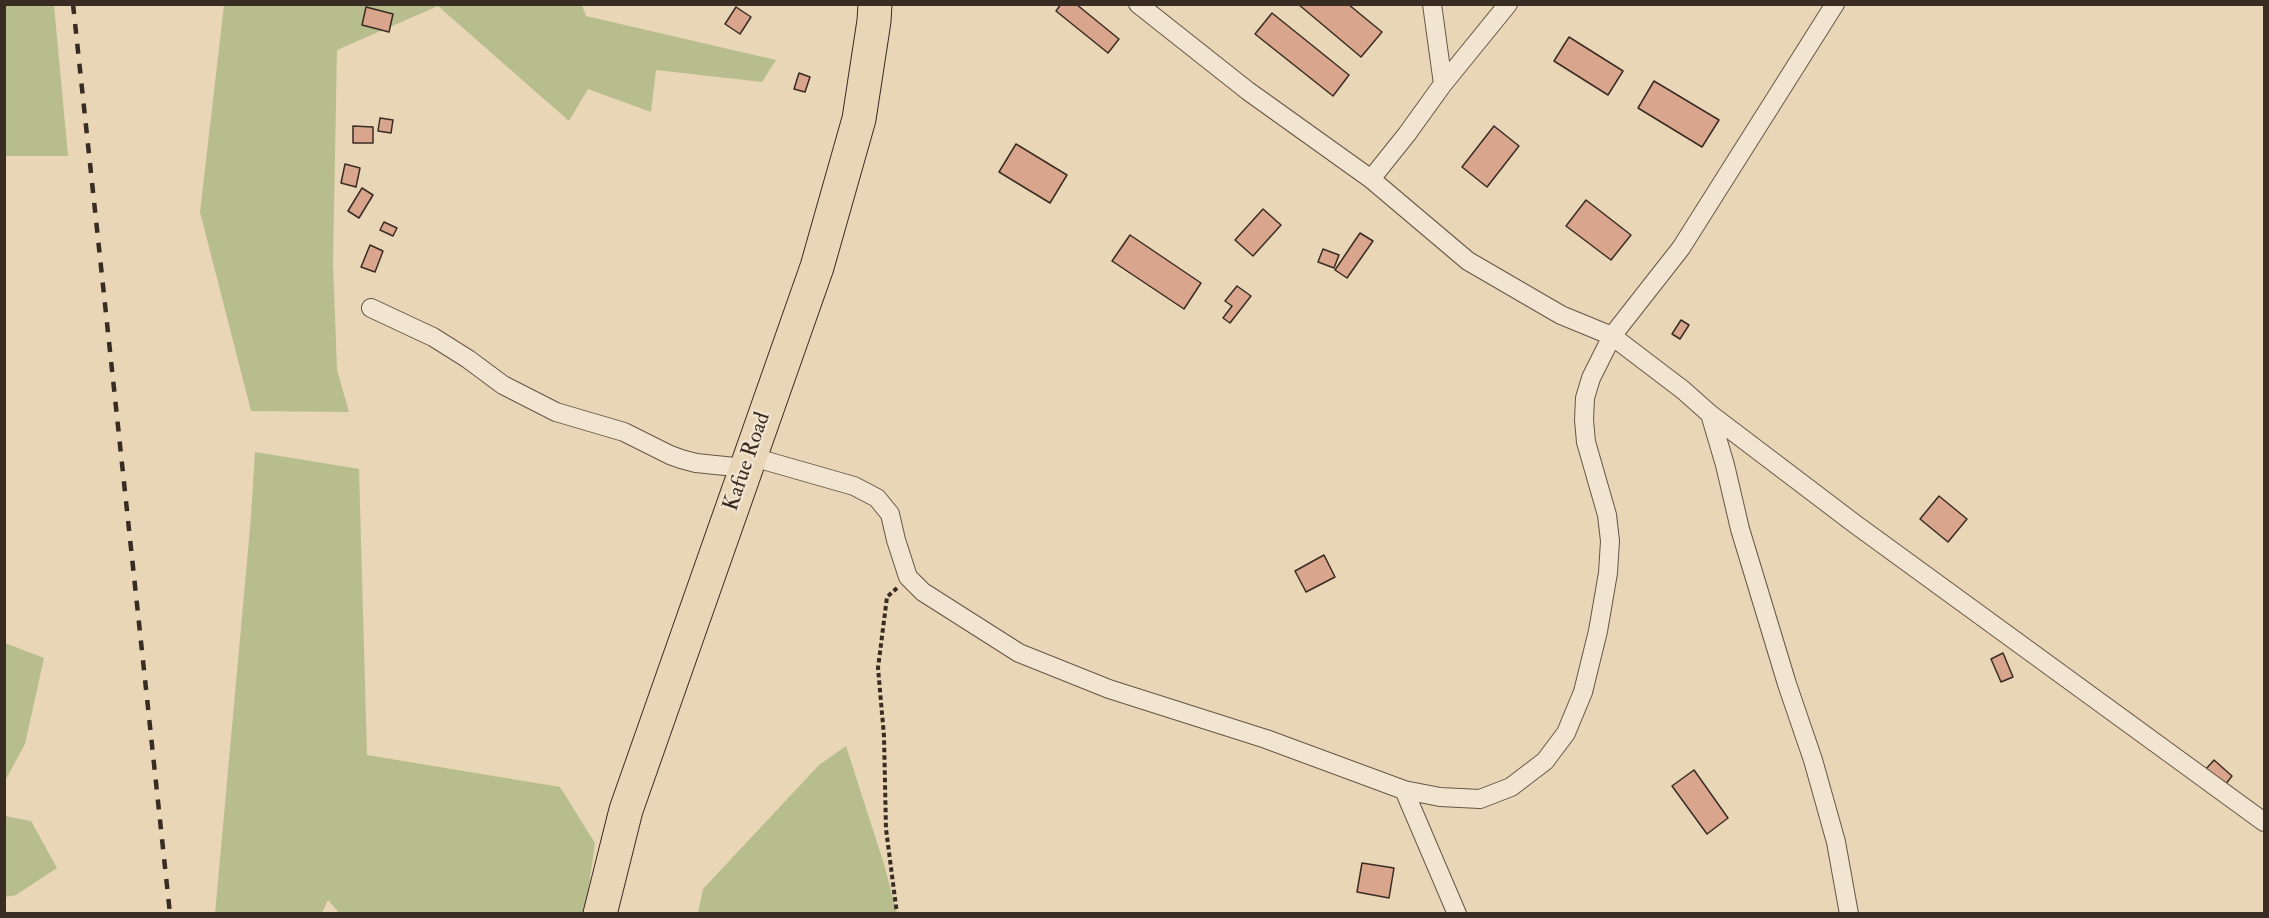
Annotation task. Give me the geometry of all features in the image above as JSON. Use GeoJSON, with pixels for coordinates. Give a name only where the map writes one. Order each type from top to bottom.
{"type":"FeatureCollection","features":[{"type":"Feature","properties":{"kind":"highway","name":"Kafue Road"},"geometry":{"type":"LineString","coordinates":[[600,914],[626,810],[817,267],[852,142],[864,86],[875,4]]}},
{"type":"Feature","properties":{"kind":"street"},"geometry":{"type":"LineString","coordinates":[[1138,4],[1248,91],[1371,179],[1468,261],[1561,315],[1612,336],[1683,390],[1710,414],[1856,524],[2265,822]]}},
{"type":"Feature","properties":{"kind":"street"},"geometry":{"type":"LineString","coordinates":[[1432,4],[1443,84]]}},
{"type":"Feature","properties":{"kind":"street"},"geometry":{"type":"LineString","coordinates":[[1371,179],[1443,84],[1509,4]]}},
{"type":"Feature","properties":{"kind":"street"},"geometry":{"type":"LineString","coordinates":[[371,308],[433,337],[503,385],[556,412],[624,432],[670,455],[696,463],[747,462],[854,486],[877,498],[891,514],[896,540],[908,577],[923,592],[1019,653],[1109,688],[1266,739],[1404,790],[1440,797],[1480,799],[1511,787],[1545,761],[1566,733],[1583,692],[1598,631],[1608,573],[1610,541],[1607,515],[1586,442],[1584,420],[1591,378],[1612,336],[1681,248],[1836,4]]}},
{"type":"Feature","properties":{"kind":"street"},"geometry":{"type":"LineString","coordinates":[[1710,414],[1740,529],[1787,684],[1813,760],[1836,842],[1850,914]]}},
{"type":"Feature","properties":{"kind":"street"},"geometry":{"type":"LineString","coordinates":[[1404,790],[1457,914]]}},
{"type":"Feature","properties":{"kind":"path"},"geometry":{"type":"LineString","coordinates":[[897,914],[886,829],[884,736],[878,668],[887,597],[908,577]]}},
{"type":"Feature","properties":{"kind":"green space"},"geometry":{"type":"Polygon","coordinates":[[[4,5],[54,5],[68,156],[5,156],[4,5]]]}},
{"type":"Feature","properties":{"kind":"green space"},"geometry":{"type":"Polygon","coordinates":[[[224,5],[582,5],[586,16],[776,60],[762,82],[656,70],[651,112],[588,89],[569,121],[438,6],[337,50],[333,264],[337,370],[349,412],[251,411],[200,212],[224,5]]]}},
{"type":"Feature","properties":{"kind":"green space"},"geometry":{"type":"Polygon","coordinates":[[[255,452],[359,469],[367,755],[560,787],[595,843],[585,913],[340,914],[328,900],[322,913],[215,914],[255,452]]]}},
{"type":"Feature","properties":{"kind":"green space"},"geometry":{"type":"Polygon","coordinates":[[[5,643],[44,658],[25,744],[5,781],[5,643]]]}},
{"type":"Feature","properties":{"kind":"green space"},"geometry":{"type":"Polygon","coordinates":[[[846,746],[884,864],[897,913],[698,913],[703,889],[819,765],[846,746]]]}},
{"type":"Feature","properties":{"kind":"green space"},"geometry":{"type":"Polygon","coordinates":[[[5,816],[31,821],[57,868],[16,895],[5,897],[5,816]]]}},
{"type":"Feature","properties":{"kind":"building"},"geometry":{"type":"Polygon","coordinates":[[[1061,4],[1076,4],[1119,39],[1108,53],[1056,11],[1061,4]]]}},
{"type":"Feature","properties":{"kind":"building"},"geometry":{"type":"Polygon","coordinates":[[[1298,4],[1348,4],[1382,32],[1361,57],[1298,4]]]}},
{"type":"Feature","properties":{"kind":"building"},"geometry":{"type":"Polygon","coordinates":[[[366,7],[393,14],[389,32],[362,25],[366,7]]]}},
{"type":"Feature","properties":{"kind":"building"},"geometry":{"type":"Polygon","coordinates":[[[736,7],[751,17],[740,34],[725,24],[736,7]]]}},
{"type":"Feature","properties":{"kind":"building"},"geometry":{"type":"Polygon","coordinates":[[[1272,13],[1349,75],[1333,96],[1255,34],[1272,13]]]}},
{"type":"Feature","properties":{"kind":"building"},"geometry":{"type":"Polygon","coordinates":[[[1569,37],[1623,71],[1608,95],[1554,61],[1569,37]]]}},
{"type":"Feature","properties":{"kind":"building"},"geometry":{"type":"Polygon","coordinates":[[[799,73],[810,77],[805,92],[794,89],[799,73]]]}},
{"type":"Feature","properties":{"kind":"building"},"geometry":{"type":"Polygon","coordinates":[[[1654,81],[1719,120],[1702,147],[1638,108],[1654,81]]]}},
{"type":"Feature","properties":{"kind":"building"},"geometry":{"type":"Polygon","coordinates":[[[380,118],[393,120],[391,133],[378,131],[380,118]]]}},
{"type":"Feature","properties":{"kind":"building"},"geometry":{"type":"Polygon","coordinates":[[[353,126],[373,127],[373,143],[353,143],[353,126]]]}},
{"type":"Feature","properties":{"kind":"building"},"geometry":{"type":"Polygon","coordinates":[[[1494,126],[1519,146],[1487,187],[1462,167],[1494,126]]]}},
{"type":"Feature","properties":{"kind":"building"},"geometry":{"type":"Polygon","coordinates":[[[1016,144],[1067,175],[1050,203],[999,172],[1016,144]]]}},
{"type":"Feature","properties":{"kind":"building"},"geometry":{"type":"Polygon","coordinates":[[[345,164],[360,168],[356,187],[341,183],[345,164]]]}},
{"type":"Feature","properties":{"kind":"building"},"geometry":{"type":"Polygon","coordinates":[[[362,188],[373,195],[359,218],[348,211],[362,188]]]}},
{"type":"Feature","properties":{"kind":"building"},"geometry":{"type":"Polygon","coordinates":[[[1586,200],[1631,235],[1611,260],[1566,226],[1586,200]]]}},
{"type":"Feature","properties":{"kind":"building"},"geometry":{"type":"Polygon","coordinates":[[[1263,209],[1281,225],[1253,256],[1235,240],[1263,209]]]}},
{"type":"Feature","properties":{"kind":"building"},"geometry":{"type":"Polygon","coordinates":[[[384,222],[397,228],[393,236],[380,230],[384,222]]]}},
{"type":"Feature","properties":{"kind":"building"},"geometry":{"type":"Polygon","coordinates":[[[1360,233],[1373,241],[1347,278],[1335,270],[1360,233]]]}},
{"type":"Feature","properties":{"kind":"building"},"geometry":{"type":"Polygon","coordinates":[[[1130,235],[1201,283],[1184,309],[1112,261],[1130,235]]]}},
{"type":"Feature","properties":{"kind":"building"},"geometry":{"type":"Polygon","coordinates":[[[370,245],[383,251],[375,272],[361,267],[370,245]]]}},
{"type":"Feature","properties":{"kind":"building"},"geometry":{"type":"Polygon","coordinates":[[[1323,249],[1339,255],[1334,268],[1318,262],[1323,249]]]}},
{"type":"Feature","properties":{"kind":"building"},"geometry":{"type":"Polygon","coordinates":[[[1237,286],[1251,296],[1230,323],[1223,318],[1232,306],[1225,301],[1237,286]]]}},
{"type":"Feature","properties":{"kind":"building"},"geometry":{"type":"Polygon","coordinates":[[[1681,320],[1689,325],[1680,339],[1672,334],[1681,320]]]}},
{"type":"Feature","properties":{"kind":"building"},"geometry":{"type":"Polygon","coordinates":[[[1939,496],[1967,519],[1948,542],[1920,519],[1939,496]]]}},
{"type":"Feature","properties":{"kind":"building"},"geometry":{"type":"Polygon","coordinates":[[[1324,555],[1335,577],[1306,592],[1295,571],[1324,555]]]}},
{"type":"Feature","properties":{"kind":"building"},"geometry":{"type":"Polygon","coordinates":[[[2003,653],[2013,677],[2001,682],[1991,659],[2003,653]]]}},
{"type":"Feature","properties":{"kind":"building"},"geometry":{"type":"Polygon","coordinates":[[[2214,760],[2232,776],[2225,785],[2206,769],[2214,760]]]}},
{"type":"Feature","properties":{"kind":"building"},"geometry":{"type":"Polygon","coordinates":[[[1694,770],[1728,818],[1707,834],[1672,786],[1694,770]]]}},
{"type":"Feature","properties":{"kind":"building"},"geometry":{"type":"Polygon","coordinates":[[[1362,863],[1394,868],[1389,898],[1357,892],[1362,863]]]}},
{"type":"Feature","properties":{"kind":"railway"},"geometry":{"type":"LineString","coordinates":[[73,4],[170,914]]}}]}
